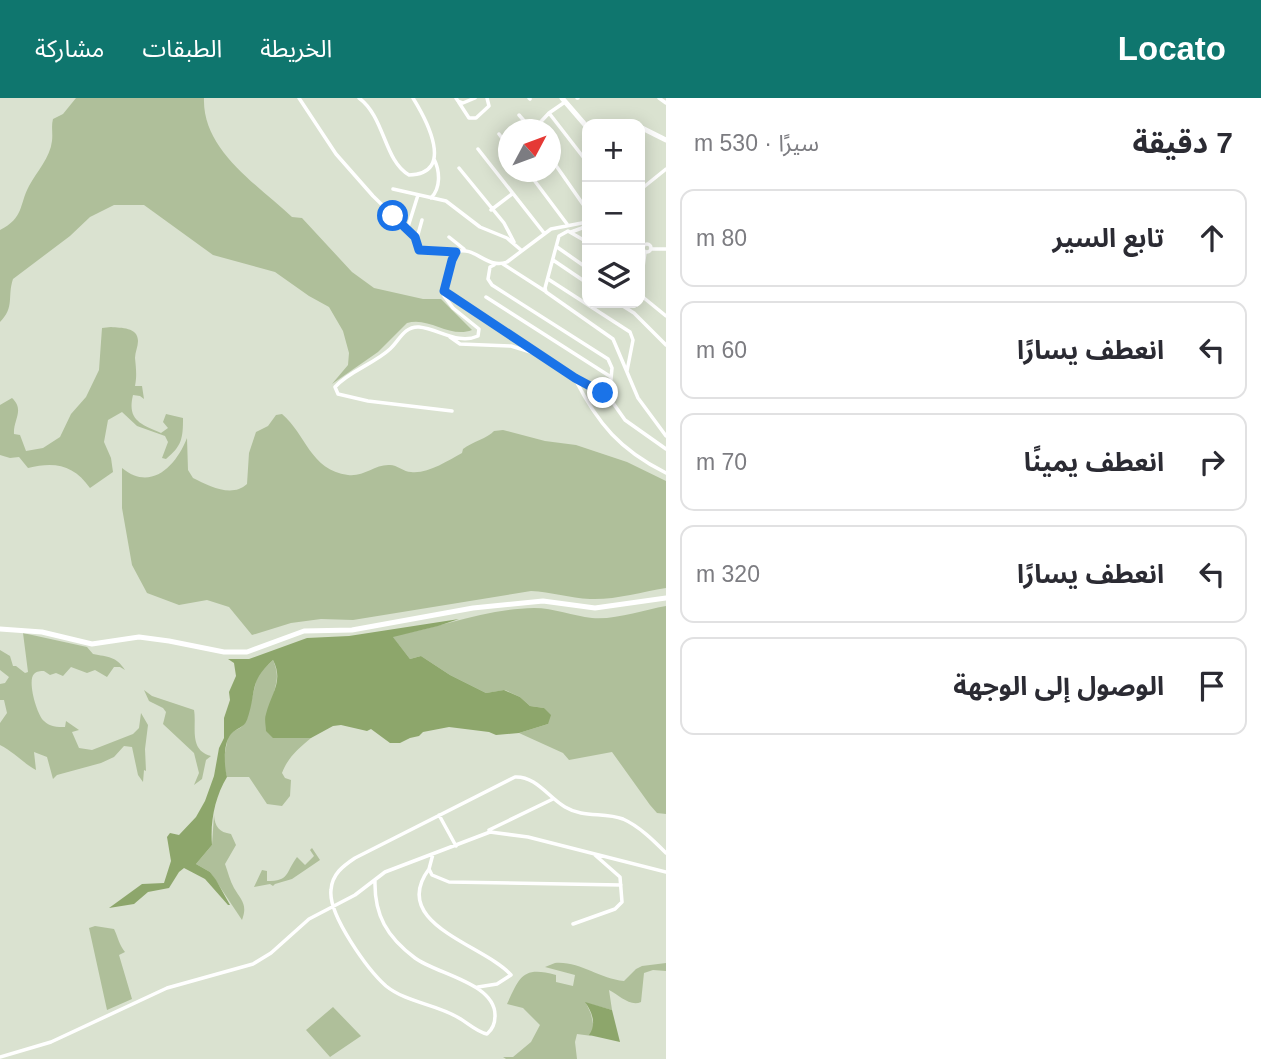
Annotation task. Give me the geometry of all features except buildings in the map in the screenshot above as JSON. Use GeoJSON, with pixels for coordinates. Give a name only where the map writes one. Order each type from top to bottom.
{"type":"FeatureCollection","features":[{"type":"Feature","properties":{"kind":"main road"},"geometry":{"type":"LineString","coordinates":[[563,100],[582,121]]}},
{"type":"Feature","properties":{"kind":"main road"},"geometry":{"type":"LineString","coordinates":[[645,130],[666,140]]}},
{"type":"Feature","properties":{"kind":"main road"},"geometry":{"type":"LineString","coordinates":[[0,629],[42,632],[92,644],[139,637],[224,652],[247,652],[304,631],[352,629],[482,607],[543,601],[595,608],[666,598]]}},
{"type":"Feature","properties":{"kind":"street"},"geometry":{"type":"LineString","coordinates":[[299,98],[337,154],[373,196],[417,240]]}},
{"type":"Feature","properties":{"kind":"street"},"geometry":{"type":"LineString","coordinates":[[306,108],[307,98]]}},
{"type":"Feature","properties":{"kind":"street"},"geometry":{"type":"LineString","coordinates":[[359,98],[372,109],[394,158],[404,172],[418,175],[426,172],[434,159]]}},
{"type":"Feature","properties":{"kind":"street"},"geometry":{"type":"LineString","coordinates":[[413,98],[433,141],[434,159],[439,173],[436,192],[431,198]]}},
{"type":"Feature","properties":{"kind":"street"},"geometry":{"type":"LineString","coordinates":[[457,100],[463,103],[475,98]]}},
{"type":"Feature","properties":{"kind":"street"},"geometry":{"type":"LineString","coordinates":[[457,100],[469,118],[476,118],[489,106],[487,98]]}},
{"type":"Feature","properties":{"kind":"street"},"geometry":{"type":"LineString","coordinates":[[659,98],[666,103]]}},
{"type":"Feature","properties":{"kind":"street"},"geometry":{"type":"LineString","coordinates":[[543,119],[563,100]]}},
{"type":"Feature","properties":{"kind":"street"},"geometry":{"type":"LineString","coordinates":[[549,113],[582,156]]}},
{"type":"Feature","properties":{"kind":"street"},"geometry":{"type":"LineString","coordinates":[[519,115],[523,119]]}},
{"type":"Feature","properties":{"kind":"street"},"geometry":{"type":"LineString","coordinates":[[478,149],[544,233]]}},
{"type":"Feature","properties":{"kind":"street"},"geometry":{"type":"LineString","coordinates":[[459,169],[504,223],[521,250]]}},
{"type":"Feature","properties":{"kind":"street"},"geometry":{"type":"LineString","coordinates":[[645,186],[666,169]]}},
{"type":"Feature","properties":{"kind":"street"},"geometry":{"type":"LineString","coordinates":[[561,172],[582,203]]}},
{"type":"Feature","properties":{"kind":"street"},"geometry":{"type":"LineString","coordinates":[[536,182],[567,224]]}},
{"type":"Feature","properties":{"kind":"street"},"geometry":{"type":"LineString","coordinates":[[393,189],[446,201],[480,227],[515,243]]}},
{"type":"Feature","properties":{"kind":"street"},"geometry":{"type":"LineString","coordinates":[[491,210],[513,194]]}},
{"type":"Feature","properties":{"kind":"street"},"geometry":{"type":"LineString","coordinates":[[407,230],[418,195]]}},
{"type":"Feature","properties":{"kind":"street"},"geometry":{"type":"LineString","coordinates":[[422,220],[416,245],[419,250],[466,250]]}},
{"type":"Feature","properties":{"kind":"street"},"geometry":{"type":"LineString","coordinates":[[444,291],[575,378],[600,393],[606,393],[610,390],[612,368],[608,359],[492,285],[488,279],[490,267],[503,264],[544,233],[567,224],[582,222]]}},
{"type":"Feature","properties":{"kind":"street"},"geometry":{"type":"LineString","coordinates":[[546,292],[562,233],[582,229]]}},
{"type":"Feature","properties":{"kind":"street"},"geometry":{"type":"LineString","coordinates":[[571,232],[582,239]]}},
{"type":"Feature","properties":{"kind":"street"},"geometry":{"type":"LineString","coordinates":[[449,237],[466,250],[496,265]]}},
{"type":"Feature","properties":{"kind":"street"},"geometry":{"type":"LineString","coordinates":[[645,245],[649,244],[651,248]]}},
{"type":"Feature","properties":{"kind":"street"},"geometry":{"type":"LineString","coordinates":[[557,247],[582,264]]}},
{"type":"Feature","properties":{"kind":"street"},"geometry":{"type":"LineString","coordinates":[[645,252],[651,248],[666,249]]}},
{"type":"Feature","properties":{"kind":"street"},"geometry":{"type":"LineString","coordinates":[[452,411],[369,401],[338,394],[335,389],[338,383],[392,348],[398,338],[410,329],[421,327],[449,336],[473,339],[480,333],[447,302],[444,291],[456,252]]}},
{"type":"Feature","properties":{"kind":"street"},"geometry":{"type":"LineString","coordinates":[[553,260],[582,280]]}},
{"type":"Feature","properties":{"kind":"street"},"geometry":{"type":"LineString","coordinates":[[503,264],[613,339],[638,398],[666,436]]}},
{"type":"Feature","properties":{"kind":"street"},"geometry":{"type":"LineString","coordinates":[[548,279],[630,332],[633,340],[627,373]]}},
{"type":"Feature","properties":{"kind":"street"},"geometry":{"type":"LineString","coordinates":[[486,297],[611,377]]}},
{"type":"Feature","properties":{"kind":"street"},"geometry":{"type":"LineString","coordinates":[[645,299],[666,316]]}},
{"type":"Feature","properties":{"kind":"street"},"geometry":{"type":"LineString","coordinates":[[626,308],[666,345]]}},
{"type":"Feature","properties":{"kind":"street"},"geometry":{"type":"LineString","coordinates":[[449,336],[460,344],[511,346],[540,354]]}},
{"type":"Feature","properties":{"kind":"street"},"geometry":{"type":"LineString","coordinates":[[575,378],[590,406],[612,437],[666,473]]}},
{"type":"Feature","properties":{"kind":"street"},"geometry":{"type":"LineString","coordinates":[[606,393],[625,420],[666,449]]}},
{"type":"Feature","properties":{"kind":"street"},"geometry":{"type":"LineString","coordinates":[[375,880],[377,912],[384,926],[404,949],[425,965],[460,978],[492,1001],[495,1011],[493,1028],[487,1034],[453,1014],[396,993],[377,977],[352,942],[333,907],[331,888],[335,876],[344,864],[511,777],[529,779],[553,799],[582,814],[624,820],[666,853]]}},
{"type":"Feature","properties":{"kind":"street"},"geometry":{"type":"LineString","coordinates":[[0,1057],[51,1042],[167,988],[253,964],[271,953],[309,919],[355,895],[404,864],[456,846],[553,799]]}},
{"type":"Feature","properties":{"kind":"street"},"geometry":{"type":"LineString","coordinates":[[439,815],[456,846]]}},
{"type":"Feature","properties":{"kind":"street"},"geometry":{"type":"LineString","coordinates":[[482,834],[501,832],[666,872]]}},
{"type":"Feature","properties":{"kind":"street"},"geometry":{"type":"LineString","coordinates":[[433,854],[429,869],[419,885],[424,909],[441,930],[511,975],[497,984],[476,988]]}},
{"type":"Feature","properties":{"kind":"street"},"geometry":{"type":"LineString","coordinates":[[573,924],[619,906],[622,902],[618,874],[594,854]]}},
{"type":"Feature","properties":{"kind":"street"},"geometry":{"type":"LineString","coordinates":[[429,869],[437,878],[454,883],[621,885]]}},
{"type":"Feature","properties":{"kind":"green space"},"geometry":{"type":"Polygon","coordinates":[[[76,98],[204,98],[206,117],[212,134],[234,165],[292,217],[302,218],[352,272],[374,288],[423,299],[441,299],[472,330],[456,332],[423,322],[407,323],[378,352],[332,384],[348,365],[349,353],[343,331],[329,307],[275,272],[213,255],[144,205],[114,205],[90,217],[70,236],[13,279],[8,311],[0,322],[0,230],[17,216],[29,186],[49,153],[53,119],[63,114],[76,98]]]}},
{"type":"Feature","properties":{"kind":"green space"},"geometry":{"type":"Polygon","coordinates":[[[102,328],[128,329],[137,336],[135,386],[142,386],[144,399],[133,395],[132,410],[137,420],[161,433],[168,428],[163,422],[166,414],[183,418],[182,436],[175,450],[166,459],[162,458],[168,442],[165,436],[137,426],[122,412],[108,420],[104,442],[111,458],[113,472],[90,488],[77,474],[63,467],[47,465],[28,468],[19,457],[0,455],[0,405],[12,398],[18,407],[14,434],[20,435],[26,451],[43,448],[60,437],[71,414],[86,397],[99,370],[102,328]]]}},
{"type":"Feature","properties":{"kind":"green space"},"geometry":{"type":"Polygon","coordinates":[[[282,414],[317,459],[335,472],[348,475],[385,465],[393,465],[408,472],[424,471],[462,453],[463,449],[494,431],[503,430],[545,441],[576,445],[627,462],[666,481],[666,588],[599,599],[531,591],[353,620],[321,619],[291,623],[252,635],[229,607],[207,600],[179,605],[147,593],[132,565],[122,508],[122,468],[133,475],[143,477],[161,472],[176,458],[187,438],[188,470],[193,478],[220,489],[241,488],[247,484],[249,453],[256,432],[268,426],[276,415],[282,414]]]}},
{"type":"Feature","properties":{"kind":"green space"},"geometry":{"type":"Polygon","coordinates":[[[666,606],[666,814],[657,813],[650,805],[612,752],[569,760],[563,753],[519,733],[548,724],[544,708],[530,706],[520,697],[505,690],[486,693],[450,675],[421,656],[410,659],[392,636],[516,609],[541,608],[601,618],[666,606]]]}},
{"type":"Feature","properties":{"kind":"green space"},"geometry":{"type":"Polygon","coordinates":[[[459,619],[393,637],[410,659],[421,656],[450,675],[486,693],[504,690],[520,697],[530,706],[544,708],[551,715],[548,724],[519,733],[496,735],[449,727],[423,732],[400,743],[390,743],[371,729],[367,731],[341,725],[333,726],[311,738],[273,738],[266,731],[265,720],[277,681],[273,660],[256,681],[246,723],[228,738],[225,755],[227,777],[214,810],[212,845],[196,864],[210,872],[230,905],[205,879],[184,868],[169,888],[148,892],[134,904],[109,908],[142,884],[164,883],[171,861],[167,837],[170,833],[179,835],[196,817],[205,801],[224,738],[224,718],[230,700],[229,692],[236,676],[234,663],[228,659],[249,659],[307,638],[349,636],[459,619]]]}},
{"type":"Feature","properties":{"kind":"green space"},"geometry":{"type":"Polygon","coordinates":[[[23,633],[87,647],[93,654],[111,658],[122,665],[125,670],[114,667],[107,677],[95,670],[87,673],[71,667],[63,676],[39,671],[32,678],[32,690],[38,712],[46,723],[65,727],[66,721],[79,730],[72,732],[79,748],[92,750],[133,734],[139,728],[141,713],[148,725],[143,782],[138,775],[132,747],[124,746],[114,757],[57,775],[53,779],[47,757],[34,752],[36,770],[0,745],[0,723],[7,713],[4,700],[0,700],[0,684],[5,683],[9,677],[0,670],[0,650],[10,656],[13,666],[28,672],[23,633]]]}},
{"type":"Feature","properties":{"kind":"green space"},"geometry":{"type":"Polygon","coordinates":[[[273,660],[277,675],[272,703],[273,738],[311,738],[284,767],[282,773],[285,778],[291,780],[290,796],[282,806],[267,804],[249,777],[227,777],[223,763],[228,737],[246,722],[258,674],[273,660]]]}},
{"type":"Feature","properties":{"kind":"green space"},"geometry":{"type":"Polygon","coordinates":[[[144,690],[152,696],[194,710],[196,743],[199,749],[211,756],[206,760],[202,779],[194,785],[199,773],[194,753],[163,724],[166,712],[149,701],[144,690]]]}},
{"type":"Feature","properties":{"kind":"green space"},"geometry":{"type":"Polygon","coordinates":[[[214,815],[218,828],[231,834],[236,845],[225,864],[244,906],[242,920],[210,872],[196,864],[212,845],[214,815]]]}},
{"type":"Feature","properties":{"kind":"green space"},"geometry":{"type":"Polygon","coordinates":[[[312,848],[320,860],[292,879],[273,886],[270,884],[254,887],[262,870],[267,871],[267,881],[274,881],[286,875],[297,857],[305,865],[314,856],[310,850],[312,848]]]}},
{"type":"Feature","properties":{"kind":"green space"},"geometry":{"type":"Polygon","coordinates":[[[95,926],[114,929],[125,952],[119,955],[132,999],[107,1010],[89,928],[95,926]]]}},
{"type":"Feature","properties":{"kind":"green space"},"geometry":{"type":"Polygon","coordinates":[[[555,963],[573,965],[624,981],[642,966],[666,963],[666,971],[653,970],[644,973],[641,1002],[629,1002],[609,990],[612,1010],[586,1003],[594,1028],[590,1035],[592,1036],[577,1034],[577,1059],[506,1059],[503,1057],[513,1057],[531,1042],[540,1025],[523,1008],[507,1004],[520,980],[529,973],[545,973],[556,975],[556,982],[573,986],[575,975],[545,967],[555,963]]]}},
{"type":"Feature","properties":{"kind":"green space"},"geometry":{"type":"Polygon","coordinates":[[[585,1002],[612,1010],[620,1042],[589,1035],[593,1018],[585,1002]]]}},
{"type":"Feature","properties":{"kind":"green space"},"geometry":{"type":"Polygon","coordinates":[[[333,1007],[361,1036],[330,1057],[306,1030],[333,1007]]]}},
{"type":"Feature","properties":{"kind":"route"},"geometry":{"type":"LineString","coordinates":[[393,216],[415,237],[419,250],[456,252],[444,291],[575,378],[603,393]]}}]}
